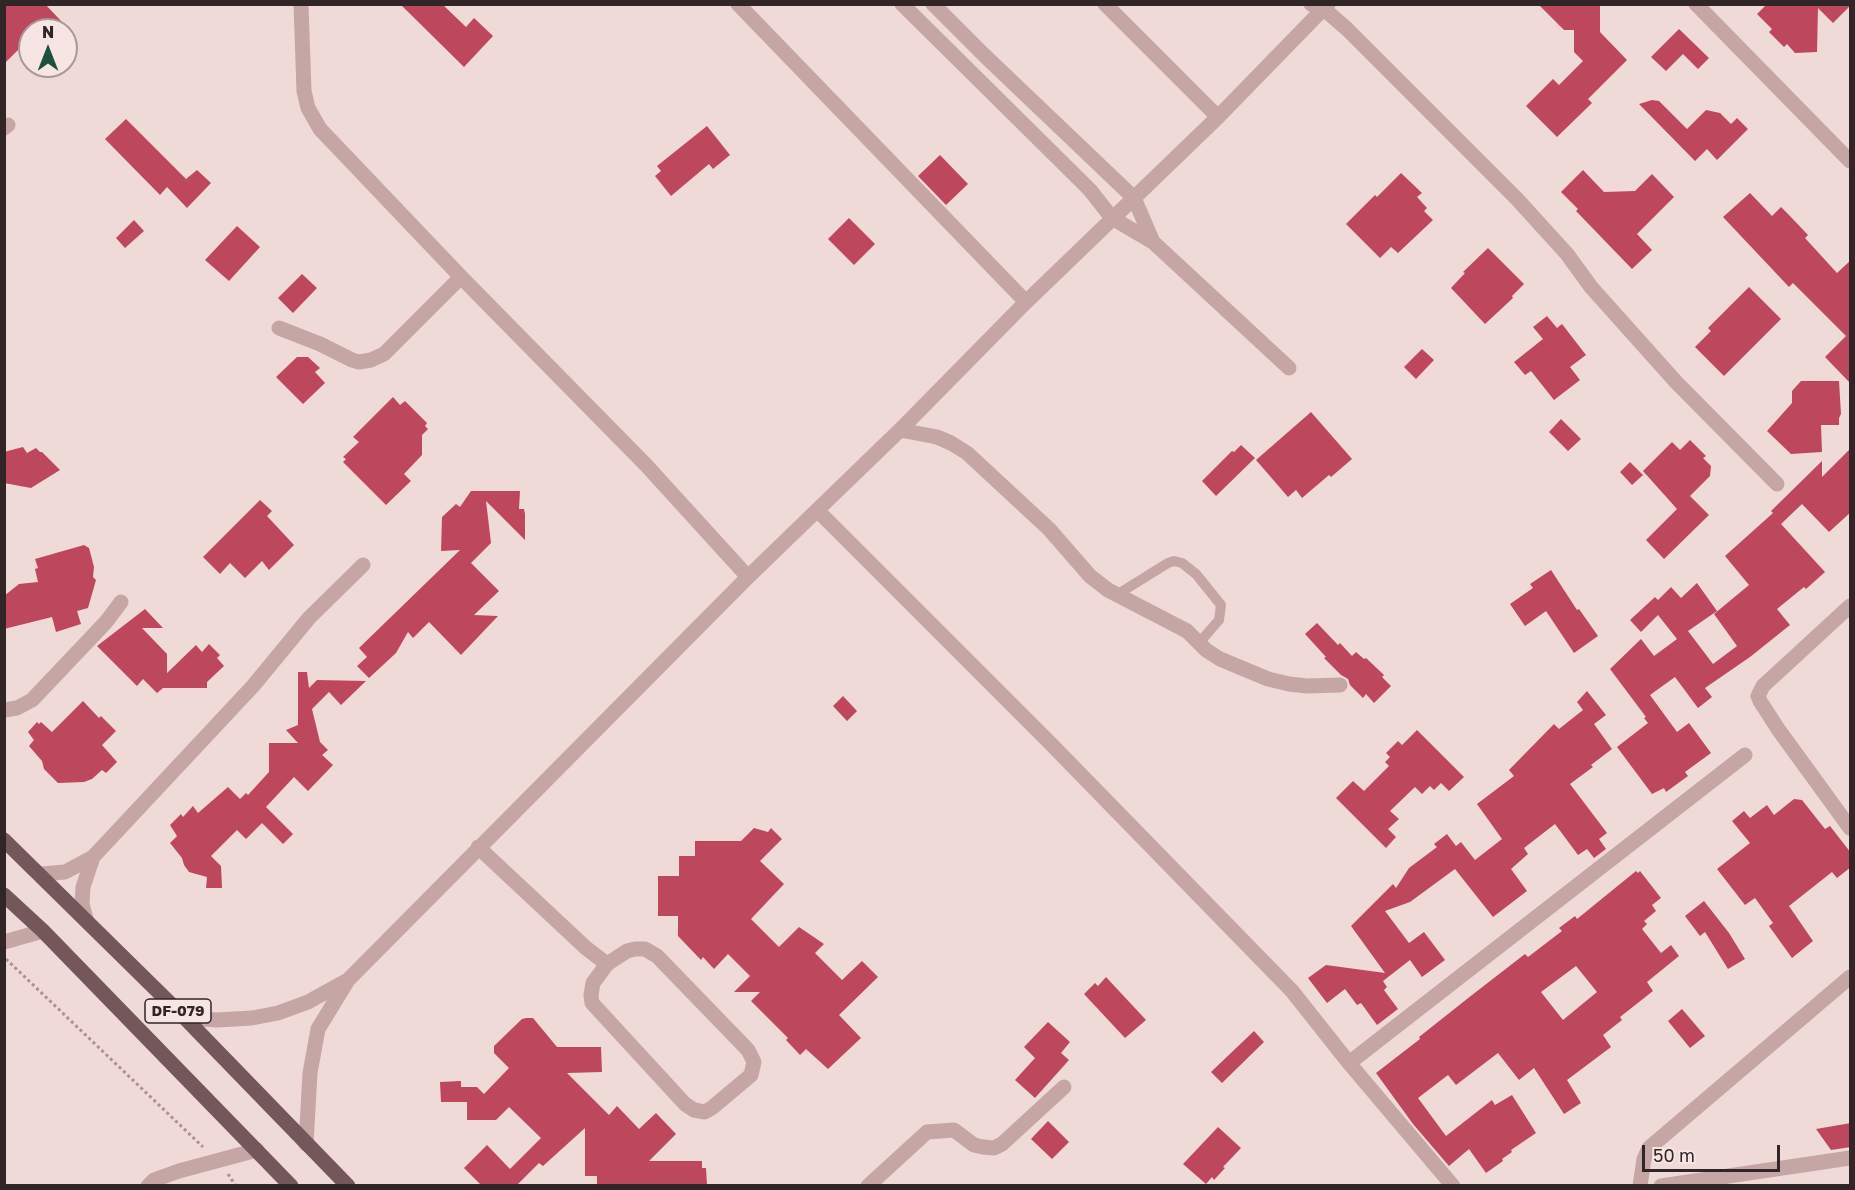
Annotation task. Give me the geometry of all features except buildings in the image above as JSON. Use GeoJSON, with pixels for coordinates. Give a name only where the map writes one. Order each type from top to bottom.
{"type":"FeatureCollection","features":[{"type":"Feature","properties":{"kind":"main road","name":"DF-079"},"geometry":{"type":"LineString","coordinates":[[4,840],[87,919],[348,1185]]}},
{"type":"Feature","properties":{"kind":"main road","name":"DF-079"},"geometry":{"type":"LineString","coordinates":[[5,895],[291,1185]]}},
{"type":"Feature","properties":{"kind":"street"},"geometry":{"type":"LineString","coordinates":[[301,4],[304,91],[308,108],[320,129],[461,277],[646,465],[748,577]]}},
{"type":"Feature","properties":{"kind":"street"},"geometry":{"type":"LineString","coordinates":[[738,4],[1026,302]]}},
{"type":"Feature","properties":{"kind":"street"},"geometry":{"type":"LineString","coordinates":[[902,4],[1090,190],[1112,218],[1152,242],[1289,368]]}},
{"type":"Feature","properties":{"kind":"street"},"geometry":{"type":"LineString","coordinates":[[933,4],[1134,198],[1152,242]]}},
{"type":"Feature","properties":{"kind":"street"},"geometry":{"type":"LineString","coordinates":[[1105,4],[1218,117]]}},
{"type":"Feature","properties":{"kind":"street"},"geometry":{"type":"LineString","coordinates":[[1696,4],[1851,161]]}},
{"type":"Feature","properties":{"kind":"street"},"geometry":{"type":"LineString","coordinates":[[306,1144],[310,1074],[318,1029],[348,980],[748,577],[900,430],[1026,302],[1218,117],[1321,6],[1517,199],[1567,254],[1591,287],[1676,382],[1777,484]]}},
{"type":"Feature","properties":{"kind":"street"},"geometry":{"type":"LineString","coordinates":[[968,70],[984,55]]}},
{"type":"Feature","properties":{"kind":"street"},"geometry":{"type":"LineString","coordinates":[[279,328],[320,344],[352,360],[359,362],[371,360],[384,354],[461,277]]}},
{"type":"Feature","properties":{"kind":"street"},"geometry":{"type":"LineString","coordinates":[[900,430],[937,437],[967,453],[1049,529],[1090,576],[1186,632],[1220,659],[1268,679],[1307,686],[1340,685]]}},
{"type":"Feature","properties":{"kind":"street"},"geometry":{"type":"LineString","coordinates":[[818,511],[1281,979],[1453,1185]]}},
{"type":"Feature","properties":{"kind":"street"},"geometry":{"type":"LineString","coordinates":[[42,874],[65,872],[93,857],[253,686],[309,618],[363,565]]}},
{"type":"Feature","properties":{"kind":"street"},"geometry":{"type":"LineString","coordinates":[[4,710],[17,708],[32,700],[106,622],[121,602]]}},
{"type":"Feature","properties":{"kind":"street"},"geometry":{"type":"LineString","coordinates":[[1851,606],[1762,686],[1758,696],[1772,720],[1851,828]]}},
{"type":"Feature","properties":{"kind":"street"},"geometry":{"type":"LineString","coordinates":[[1349,1063],[1745,755]]}},
{"type":"Feature","properties":{"kind":"street"},"geometry":{"type":"LineString","coordinates":[[478,848],[586,948],[607,964]]}},
{"type":"Feature","properties":{"kind":"street"},"geometry":{"type":"LineString","coordinates":[[87,919],[82,904],[83,887],[93,857]]}},
{"type":"Feature","properties":{"kind":"street"},"geometry":{"type":"LineString","coordinates":[[4,901],[5,895]]}},
{"type":"Feature","properties":{"kind":"street"},"geometry":{"type":"LineString","coordinates":[[4,942],[43,932]]}},
{"type":"Feature","properties":{"kind":"street"},"geometry":{"type":"LineString","coordinates":[[635,949],[645,950],[657,957],[748,1050],[754,1062],[751,1075],[705,1112],[694,1110],[685,1104],[592,1003],[593,983],[607,964],[627,951],[635,949]]}},
{"type":"Feature","properties":{"kind":"street"},"geometry":{"type":"LineString","coordinates":[[1640,1185],[1644,1159],[1649,1148],[1851,977]]}},
{"type":"Feature","properties":{"kind":"street"},"geometry":{"type":"LineString","coordinates":[[185,1018],[218,1020],[252,1018],[278,1013],[308,1002],[348,980]]}},
{"type":"Feature","properties":{"kind":"street"},"geometry":{"type":"LineString","coordinates":[[868,1185],[927,1132],[954,1130],[975,1145],[994,1148],[1002,1144],[1064,1087]]}},
{"type":"Feature","properties":{"kind":"street"},"geometry":{"type":"LineString","coordinates":[[148,1185],[154,1180],[217,1159],[257,1150]]}},
{"type":"Feature","properties":{"kind":"street"},"geometry":{"type":"LineString","coordinates":[[1660,1185],[1851,1158]]}},
{"type":"Feature","properties":{"kind":"lane"},"geometry":{"type":"LineString","coordinates":[[1118,594],[1168,563],[1173,561],[1182,563],[1196,574],[1221,604],[1219,620],[1199,643]]}},
{"type":"Feature","properties":{"kind":"path"},"geometry":{"type":"LineString","coordinates":[[4,958],[217,1159],[236,1185]]}}]}
